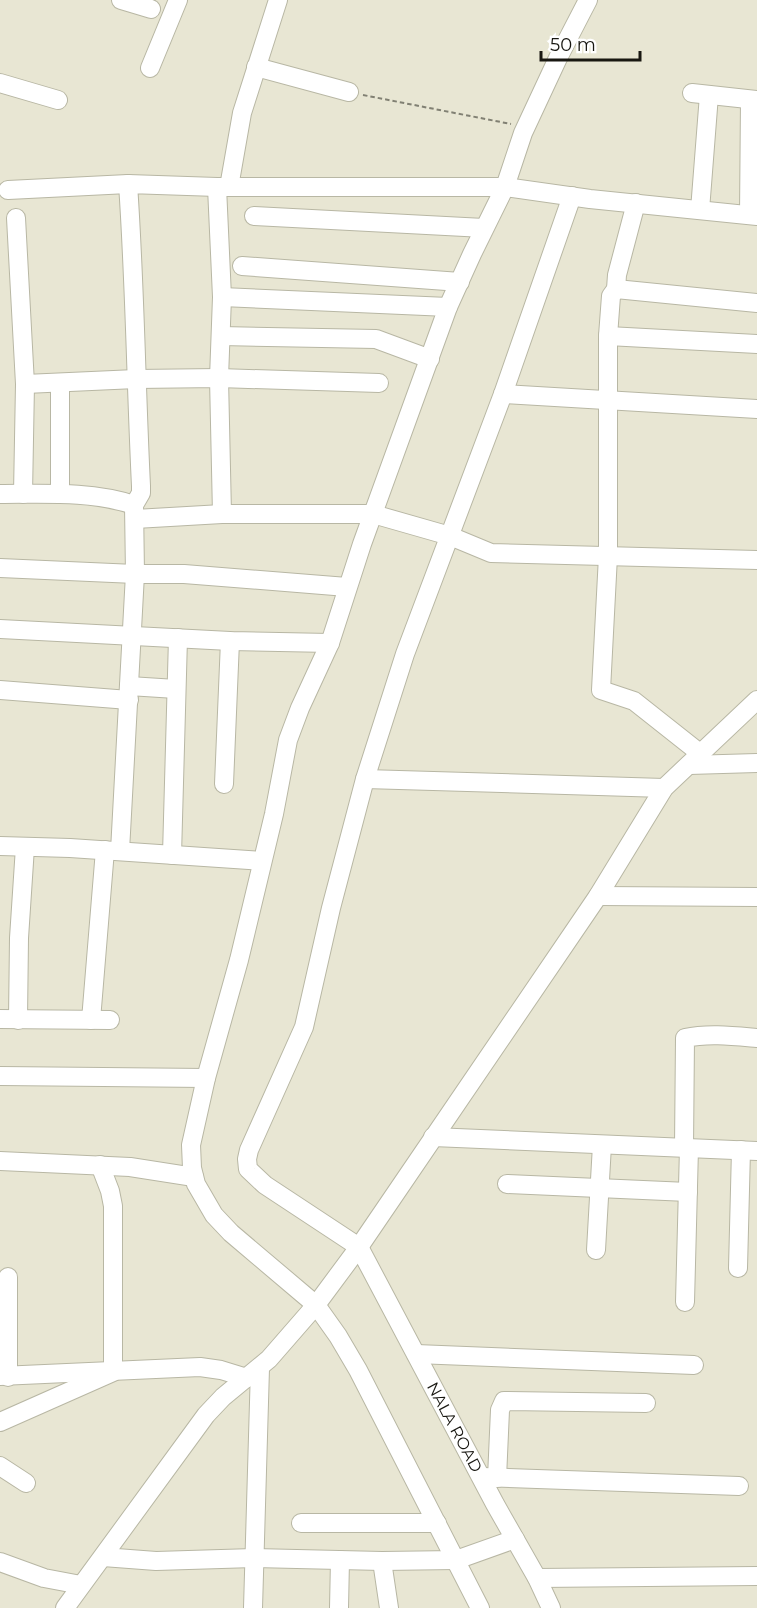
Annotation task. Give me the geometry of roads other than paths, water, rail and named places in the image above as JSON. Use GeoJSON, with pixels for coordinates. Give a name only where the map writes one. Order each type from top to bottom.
{"type":"FeatureCollection","features":[{"type":"Feature","properties":{"kind":"street"},"geometry":{"type":"LineString","coordinates":[[121,0],[151,9]]}},
{"type":"Feature","properties":{"kind":"street"},"geometry":{"type":"LineString","coordinates":[[150,68],[178,0]]}},
{"type":"Feature","properties":{"kind":"street"},"geometry":{"type":"LineString","coordinates":[[222,514],[219,378],[223,187],[242,113],[278,0]]}},
{"type":"Feature","properties":{"kind":"street"},"geometry":{"type":"LineString","coordinates":[[480,1608],[358,1370],[318,1301],[231,1233],[214,1215],[203,1198],[194,1177],[191,1145],[206,1078],[239,960],[288,740],[330,643],[347,587],[448,308],[505,187],[526,127],[558,57],[588,0]]}},
{"type":"Feature","properties":{"kind":"street"},"geometry":{"type":"LineString","coordinates":[[256,67],[348,92]]}},
{"type":"Feature","properties":{"kind":"street"},"geometry":{"type":"LineString","coordinates":[[0,83],[58,100]]}},
{"type":"Feature","properties":{"kind":"street"},"geometry":{"type":"LineString","coordinates":[[8,190],[128,184],[223,187],[505,187],[572,196],[753,216],[754,100],[700,94],[700,210]]}},
{"type":"Feature","properties":{"kind":"street"},"geometry":{"type":"LineString","coordinates":[[91,1020],[129,693],[135,574],[134,512],[141,494],[135,283],[128,184]]}},
{"type":"Feature","properties":{"kind":"street"},"geometry":{"type":"LineString","coordinates":[[355,1252],[265,1185],[248,1169],[247,1159],[304,1027],[331,908],[365,779],[405,654],[503,394],[572,196]]}},
{"type":"Feature","properties":{"kind":"street"},"geometry":{"type":"LineString","coordinates":[[636,203],[617,275],[616,289],[611,296],[608,336],[608,556],[601,690],[634,701],[695,759],[757,763]]}},
{"type":"Feature","properties":{"kind":"street"},"geometry":{"type":"LineString","coordinates":[[254,216],[484,228]]}},
{"type":"Feature","properties":{"kind":"street"},"geometry":{"type":"LineString","coordinates":[[16,218],[26,384],[23,494]]}},
{"type":"Feature","properties":{"kind":"street"},"geometry":{"type":"LineString","coordinates":[[242,266],[460,282]]}},
{"type":"Feature","properties":{"kind":"street"},"geometry":{"type":"LineString","coordinates":[[616,289],[757,303]]}},
{"type":"Feature","properties":{"kind":"street"},"geometry":{"type":"LineString","coordinates":[[222,297],[448,308]]}},
{"type":"Feature","properties":{"kind":"street"},"geometry":{"type":"LineString","coordinates":[[221,336],[376,339],[430,359]]}},
{"type":"Feature","properties":{"kind":"street"},"geometry":{"type":"LineString","coordinates":[[608,336],[757,344]]}},
{"type":"Feature","properties":{"kind":"street"},"geometry":{"type":"LineString","coordinates":[[26,384],[219,378],[379,383]]}},
{"type":"Feature","properties":{"kind":"street"},"geometry":{"type":"LineString","coordinates":[[60,383],[60,494]]}},
{"type":"Feature","properties":{"kind":"street"},"geometry":{"type":"LineString","coordinates":[[503,394],[757,409]]}},
{"type":"Feature","properties":{"kind":"street"},"geometry":{"type":"LineString","coordinates":[[0,494],[111,497],[134,512],[373,514],[450,536],[490,553],[757,560]]}},
{"type":"Feature","properties":{"kind":"street"},"geometry":{"type":"LineString","coordinates":[[0,568],[184,574],[347,587]]}},
{"type":"Feature","properties":{"kind":"street"},"geometry":{"type":"LineString","coordinates":[[0,628],[230,641],[330,643]]}},
{"type":"Feature","properties":{"kind":"street"},"geometry":{"type":"LineString","coordinates":[[172,855],[178,638]]}},
{"type":"Feature","properties":{"kind":"street"},"geometry":{"type":"LineString","coordinates":[[224,784],[230,641]]}},
{"type":"Feature","properties":{"kind":"street"},"geometry":{"type":"LineString","coordinates":[[0,690],[129,693],[177,689]]}},
{"type":"Feature","properties":{"kind":"street"},"geometry":{"type":"LineString","coordinates":[[65,1608],[206,1415],[253,1373],[318,1301],[355,1252],[598,896],[664,788],[757,700]]}},
{"type":"Feature","properties":{"kind":"street"},"geometry":{"type":"LineString","coordinates":[[365,779],[664,788]]}},
{"type":"Feature","properties":{"kind":"street"},"geometry":{"type":"LineString","coordinates":[[0,846],[262,861]]}},
{"type":"Feature","properties":{"kind":"street"},"geometry":{"type":"LineString","coordinates":[[26,847],[19,938],[9,1019],[111,1020]]}},
{"type":"Feature","properties":{"kind":"street"},"geometry":{"type":"LineString","coordinates":[[598,896],[757,897]]}},
{"type":"Feature","properties":{"kind":"street"},"geometry":{"type":"LineString","coordinates":[[690,1148],[684,1147],[686,1038],[694,1036],[757,1038]]}},
{"type":"Feature","properties":{"kind":"street"},"geometry":{"type":"LineString","coordinates":[[0,1076],[206,1078]]}},
{"type":"Feature","properties":{"kind":"street"},"geometry":{"type":"LineString","coordinates":[[433,1137],[749,1150],[738,1268]]}},
{"type":"Feature","properties":{"kind":"street"},"geometry":{"type":"LineString","coordinates":[[596,1250],[602,1145]]}},
{"type":"Feature","properties":{"kind":"street"},"geometry":{"type":"LineString","coordinates":[[685,1302],[690,1148]]}},
{"type":"Feature","properties":{"kind":"street"},"geometry":{"type":"LineString","coordinates":[[0,1161],[130,1167],[194,1177]]}},
{"type":"Feature","properties":{"kind":"street"},"geometry":{"type":"LineString","coordinates":[[100,1165],[113,1206],[113,1372]]}},
{"type":"Feature","properties":{"kind":"street"},"geometry":{"type":"LineString","coordinates":[[507,1184],[688,1192]]}},
{"type":"Feature","properties":{"kind":"street","name":"NALA ROAD"},"geometry":{"type":"LineString","coordinates":[[355,1252],[489,1478],[495,1504],[511,1541],[537,1578],[550,1608]]}},
{"type":"Feature","properties":{"kind":"street"},"geometry":{"type":"LineString","coordinates":[[8,1276],[4,1377],[200,1367],[253,1373]]}},
{"type":"Feature","properties":{"kind":"street"},"geometry":{"type":"LineString","coordinates":[[416,1354],[694,1365]]}},
{"type":"Feature","properties":{"kind":"street"},"geometry":{"type":"LineString","coordinates":[[0,1422],[113,1372]]}},
{"type":"Feature","properties":{"kind":"street"},"geometry":{"type":"LineString","coordinates":[[253,1373],[253,1608]]}},
{"type":"Feature","properties":{"kind":"street"},"geometry":{"type":"LineString","coordinates":[[646,1403],[504,1401],[500,1410],[489,1478],[739,1486]]}},
{"type":"Feature","properties":{"kind":"street"},"geometry":{"type":"LineString","coordinates":[[0,1466],[26,1483]]}},
{"type":"Feature","properties":{"kind":"street"},"geometry":{"type":"LineString","coordinates":[[301,1523],[437,1523]]}},
{"type":"Feature","properties":{"kind":"street"},"geometry":{"type":"LineString","coordinates":[[103,1557],[156,1561],[254,1558],[456,1560],[511,1541]]}},
{"type":"Feature","properties":{"kind":"street"},"geometry":{"type":"LineString","coordinates":[[339,1608],[340,1560]]}},
{"type":"Feature","properties":{"kind":"street"},"geometry":{"type":"LineString","coordinates":[[382,1561],[389,1608]]}},
{"type":"Feature","properties":{"kind":"street"},"geometry":{"type":"LineString","coordinates":[[0,1562],[45,1578],[81,1586]]}},
{"type":"Feature","properties":{"kind":"street"},"geometry":{"type":"LineString","coordinates":[[537,1578],[757,1576]]}}]}
